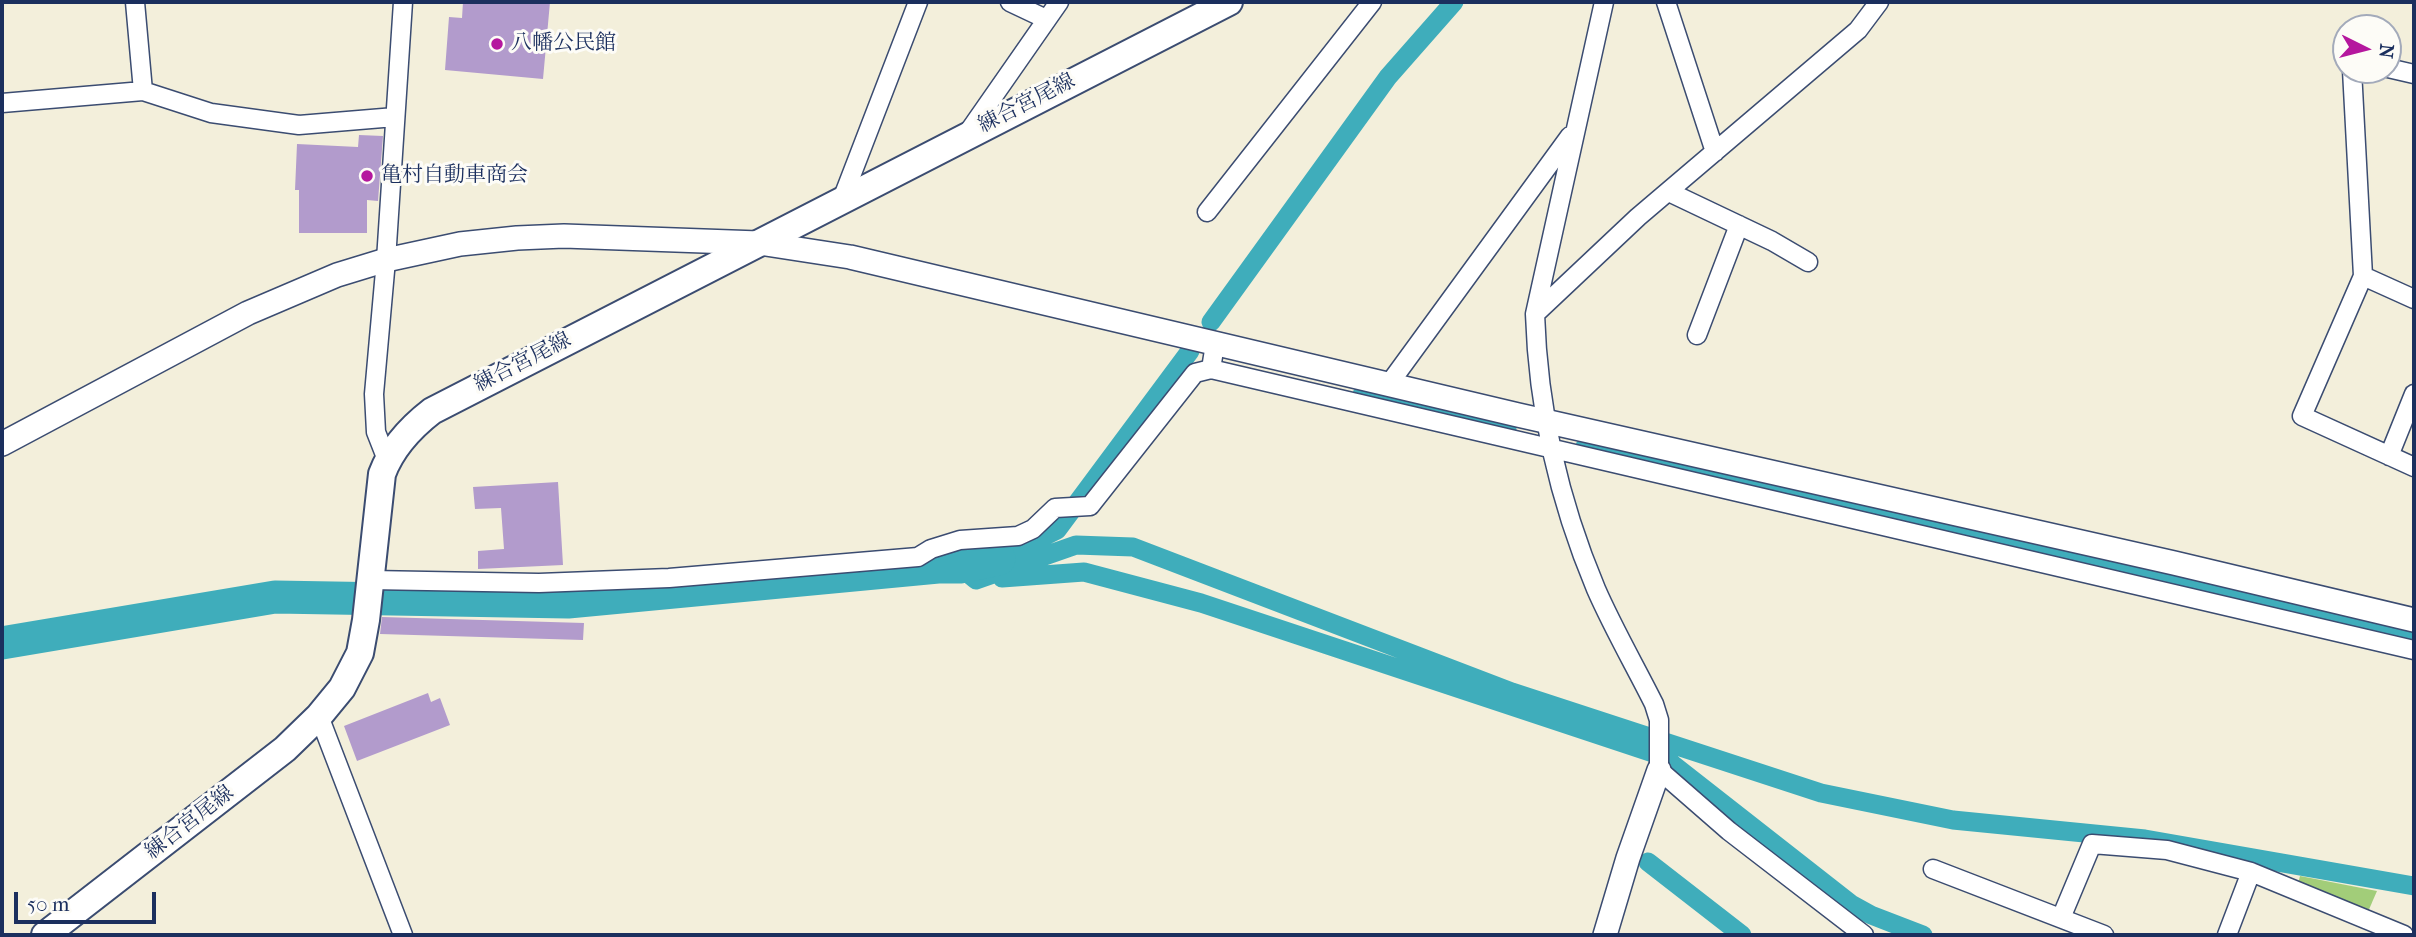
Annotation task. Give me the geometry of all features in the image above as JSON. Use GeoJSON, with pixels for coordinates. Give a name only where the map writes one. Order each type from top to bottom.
{"type":"FeatureCollection","features":[{"type":"Feature","properties":{"kind":"main road","name":"練合宮尾線"},"geometry":{"type":"LineString","coordinates":[[45,935],[285,749],[319,716],[342,688],[360,653],[382,474],[387,460],[409,429],[432,411],[841,202],[967,134],[1229,2]]}},
{"type":"Feature","properties":{"kind":"street"},"geometry":{"type":"LineString","coordinates":[[135,2],[143,91]]}},
{"type":"Feature","properties":{"kind":"street"},"geometry":{"type":"LineString","coordinates":[[387,460],[376,432],[374,394],[403,2]]}},
{"type":"Feature","properties":{"kind":"street"},"geometry":{"type":"LineString","coordinates":[[841,202],[918,2]]}},
{"type":"Feature","properties":{"kind":"street"},"geometry":{"type":"LineString","coordinates":[[1010,2],[1046,19]]}},
{"type":"Feature","properties":{"kind":"street"},"geometry":{"type":"LineString","coordinates":[[967,134],[1059,2]]}},
{"type":"Feature","properties":{"kind":"street"},"geometry":{"type":"LineString","coordinates":[[1207,212],[1372,2]]}},
{"type":"Feature","properties":{"kind":"street"},"geometry":{"type":"LineString","coordinates":[[1604,2],[1535,314],[1536,361],[1560,491],[1596,590],[1654,704],[1659,720],[1659,766],[1605,935]]}},
{"type":"Feature","properties":{"kind":"street"},"geometry":{"type":"LineString","coordinates":[[1666,2],[1715,152]]}},
{"type":"Feature","properties":{"kind":"street"},"geometry":{"type":"LineString","coordinates":[[1535,314],[1669,192],[1858,30],[1879,2]]}},
{"type":"Feature","properties":{"kind":"street"},"geometry":{"type":"LineString","coordinates":[[2353,84],[2363,276],[2302,416],[2414,467]]}},
{"type":"Feature","properties":{"kind":"street"},"geometry":{"type":"LineString","coordinates":[[2,103],[143,91],[211,113],[299,125],[395,117]]}},
{"type":"Feature","properties":{"kind":"street"},"geometry":{"type":"LineString","coordinates":[[1389,384],[1575,129]]}},
{"type":"Feature","properties":{"kind":"street"},"geometry":{"type":"LineString","coordinates":[[1669,192],[1772,241],[1808,262]]}},
{"type":"Feature","properties":{"kind":"street"},"geometry":{"type":"LineString","coordinates":[[1697,335],[1740,225]]}},
{"type":"Feature","properties":{"kind":"street"},"geometry":{"type":"LineString","coordinates":[[2,444],[247,313],[337,275],[386,260],[460,244],[517,238],[564,236],[759,243],[850,257],[1545,421],[2161,560],[2341,619],[2414,650]]}},
{"type":"Feature","properties":{"kind":"street"},"geometry":{"type":"LineString","coordinates":[[2363,276],[2414,299]]}},
{"type":"Feature","properties":{"kind":"street"},"geometry":{"type":"LineString","coordinates":[[1211,369],[1215,344]]}},
{"type":"Feature","properties":{"kind":"street"},"geometry":{"type":"LineString","coordinates":[[371,580],[539,583],[669,578],[918,557],[931,549],[960,540],[1018,536],[1033,529],[1055,508],[1090,506],[1195,373],[1211,369],[1552,449],[2341,619],[2414,620]]}},
{"type":"Feature","properties":{"kind":"street"},"geometry":{"type":"LineString","coordinates":[[2389,456],[2414,394]]}},
{"type":"Feature","properties":{"kind":"street"},"geometry":{"type":"LineString","coordinates":[[319,716],[403,935]]}},
{"type":"Feature","properties":{"kind":"street"},"geometry":{"type":"LineString","coordinates":[[1659,766],[1730,831],[1864,935]]}},
{"type":"Feature","properties":{"kind":"street"},"geometry":{"type":"LineString","coordinates":[[2061,918],[2092,844],[2167,850],[2250,872],[2404,935]]}},
{"type":"Feature","properties":{"kind":"street"},"geometry":{"type":"LineString","coordinates":[[1933,869],[2104,935]]}},
{"type":"Feature","properties":{"kind":"street"},"geometry":{"type":"LineString","coordinates":[[2227,935],[2250,872]]}},
{"type":"Feature","properties":{"kind":"green space"},"geometry":{"type":"Polygon","coordinates":[[[2300,876],[2377,891],[2367,914],[2298,884],[2300,876]]]}},
{"type":"Feature","properties":{"kind":"building","name":"八幡公民館"},"geometry":{"type":"Polygon","coordinates":[[[463,2],[550,2],[543,79],[445,70],[449,17],[462,18],[463,2]]]}},
{"type":"Feature","properties":{"kind":"building"},"geometry":{"type":"Polygon","coordinates":[[[359,135],[383,136],[378,201],[367,200],[367,233],[299,233],[299,190],[295,190],[297,144],[358,147],[359,135]]]}},
{"type":"Feature","properties":{"kind":"building"},"geometry":{"type":"Polygon","coordinates":[[[558,482],[563,565],[478,569],[478,551],[504,549],[501,508],[475,509],[473,487],[558,482]]]}},
{"type":"Feature","properties":{"kind":"building"},"geometry":{"type":"Polygon","coordinates":[[[382,617],[584,623],[583,640],[380,634],[382,617]]]}},
{"type":"Feature","properties":{"kind":"building"},"geometry":{"type":"Polygon","coordinates":[[[428,693],[431,702],[440,698],[450,725],[357,761],[344,726],[428,693]]]}},
{"type":"Feature","properties":{"kind":"waterway"},"geometry":{"type":"LineString","coordinates":[[1211,322],[1388,77],[1454,2]]}},
{"type":"Feature","properties":{"kind":"waterway"},"geometry":{"type":"LineString","coordinates":[[999,559],[1057,530],[1190,351]]}},
{"type":"Feature","properties":{"kind":"waterway"},"geometry":{"type":"LineString","coordinates":[[1362,395],[1507,429]]}},
{"type":"Feature","properties":{"kind":"waterway"},"geometry":{"type":"LineString","coordinates":[[1585,447],[2414,638]]}},
{"type":"Feature","properties":{"kind":"waterway"},"geometry":{"type":"LineString","coordinates":[[960,567],[976,580],[1076,545],[1133,547],[1512,692],[1821,793],[1953,820],[2145,839],[2414,886]]}},
{"type":"Feature","properties":{"kind":"waterway"},"geometry":{"type":"LineString","coordinates":[[2,643],[275,597],[568,602],[960,567],[999,559]]}},
{"type":"Feature","properties":{"kind":"waterway"},"geometry":{"type":"LineString","coordinates":[[1002,578],[1084,572],[1201,603],[1662,756],[1851,904],[1871,915],[1923,935]]}},
{"type":"Feature","properties":{"kind":"waterway"},"geometry":{"type":"LineString","coordinates":[[1648,862],[1742,935]]}},
{"type":"Feature","properties":{"kind":"place","name":"八幡公民館"},"geometry":{"type":"Point","coordinates":[497,44]}},
{"type":"Feature","properties":{"kind":"place","name":"亀村自動車商会"},"geometry":{"type":"Point","coordinates":[367,176]}}]}
